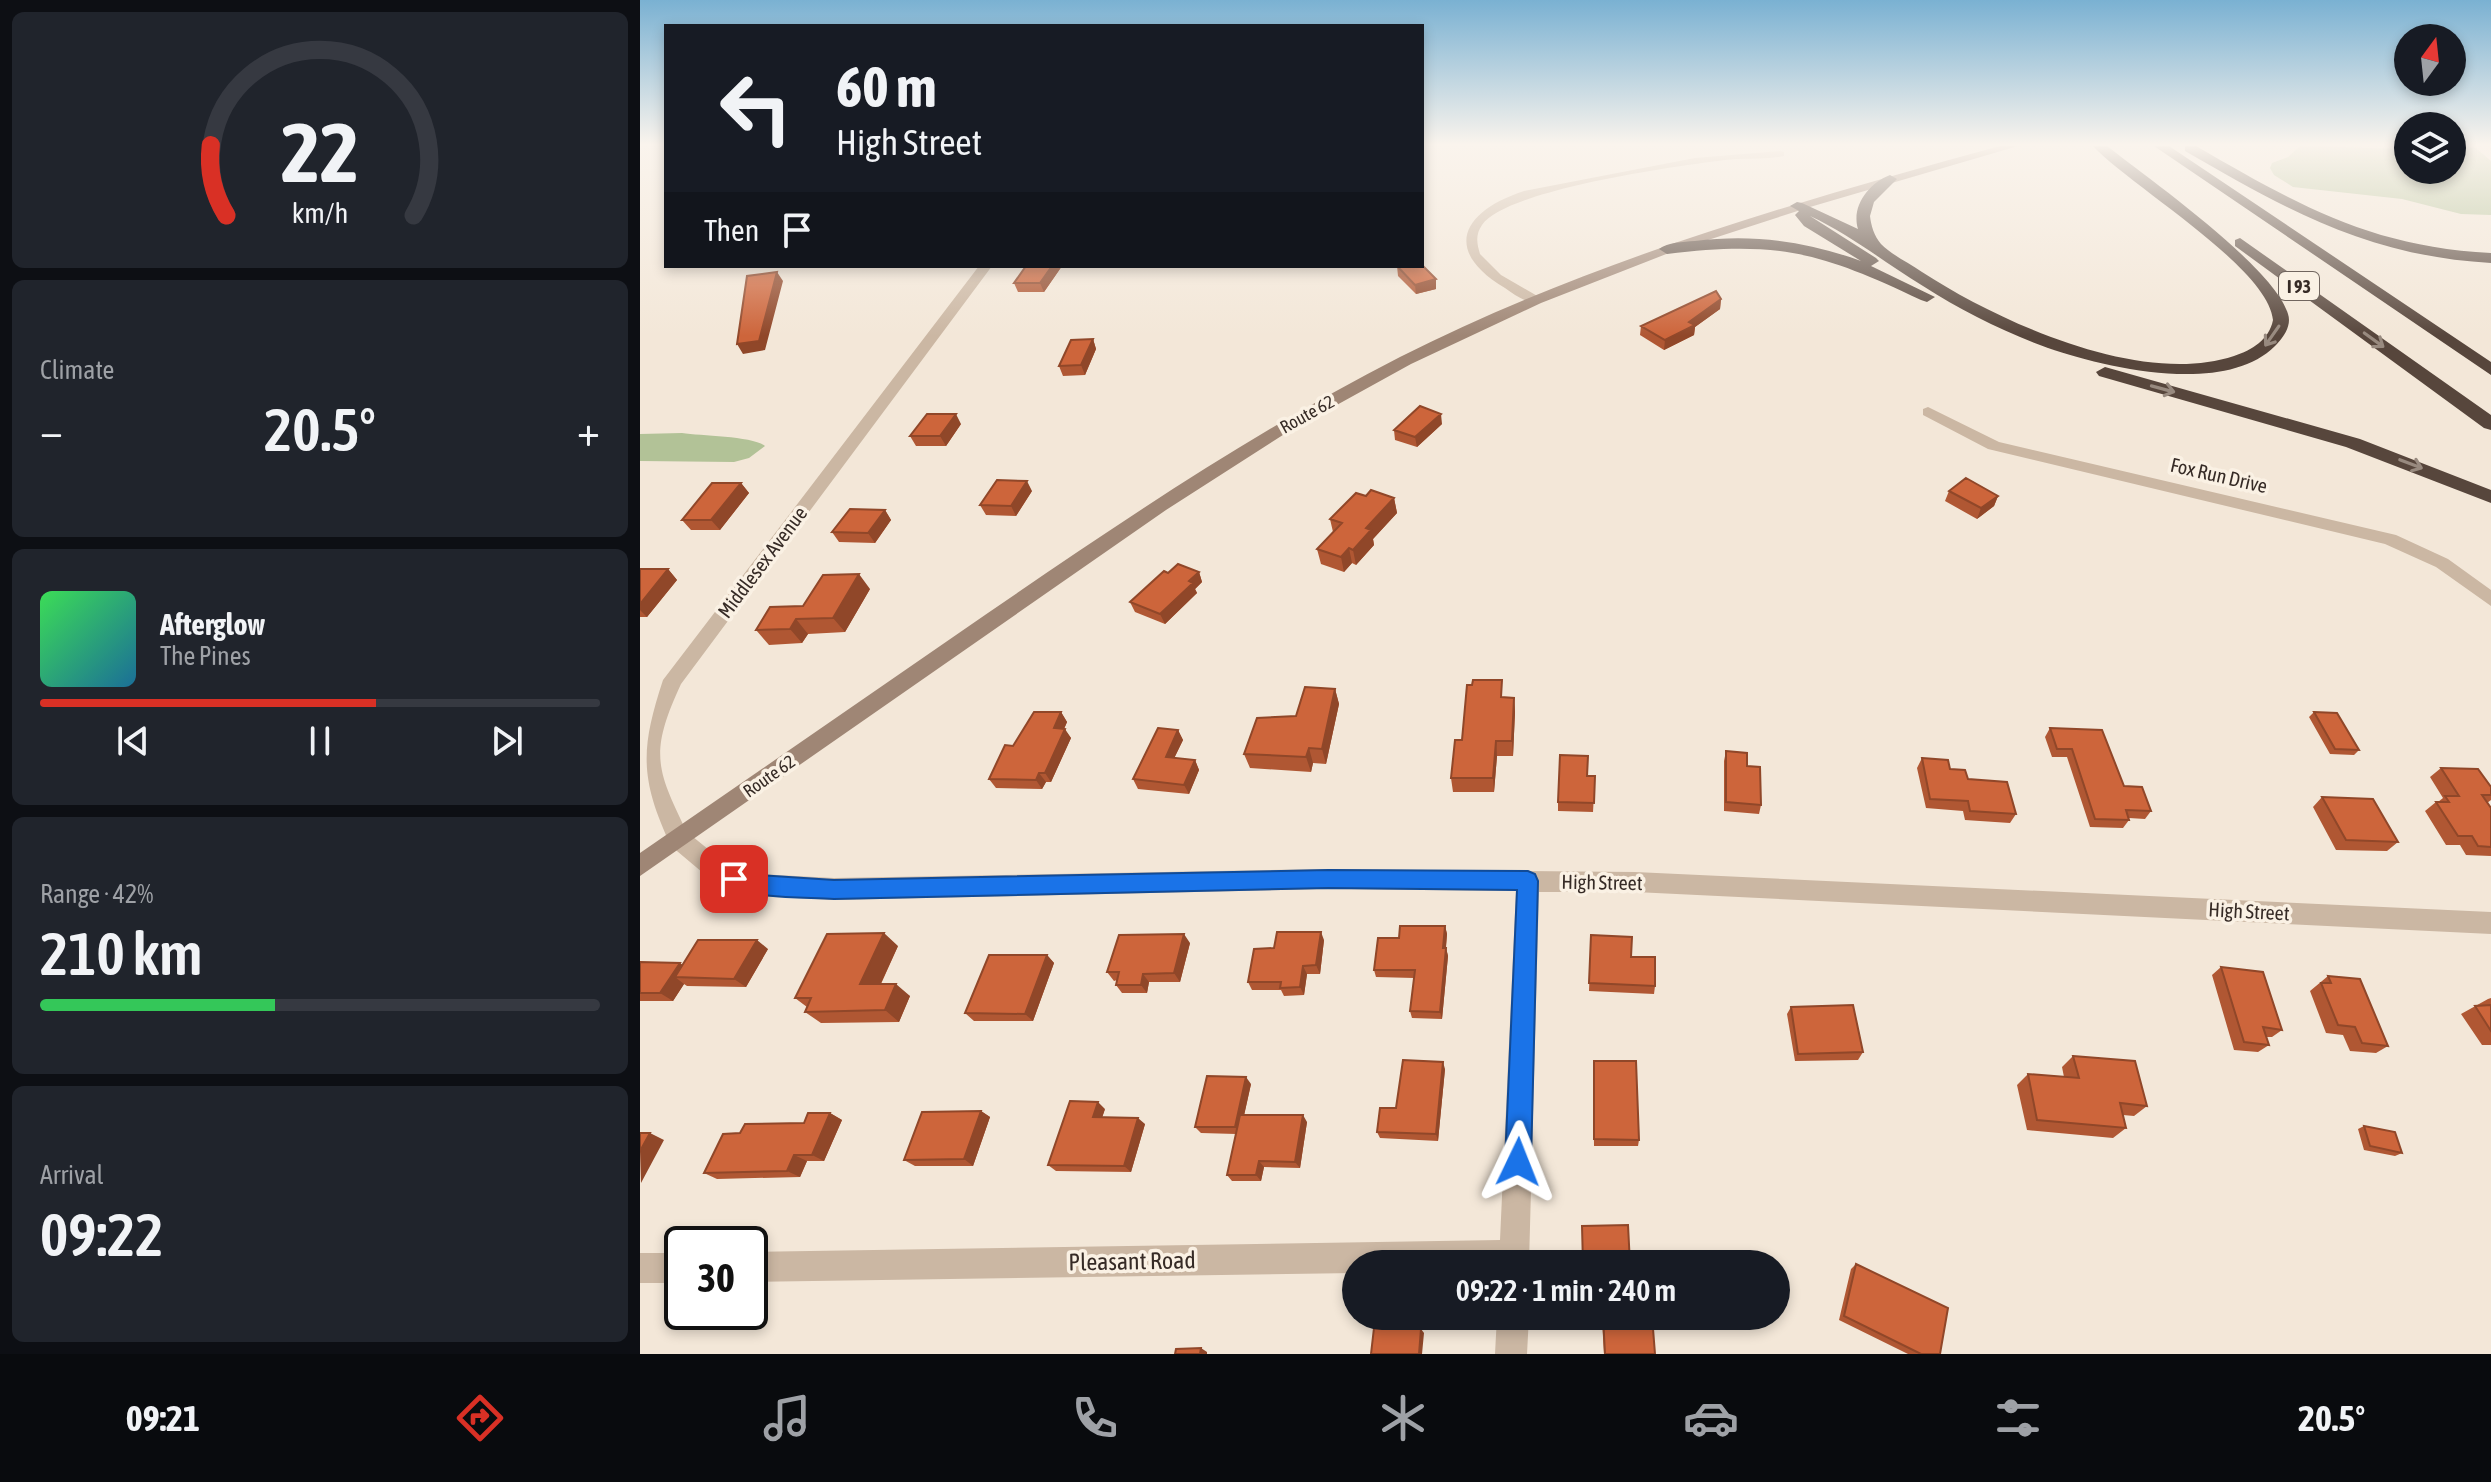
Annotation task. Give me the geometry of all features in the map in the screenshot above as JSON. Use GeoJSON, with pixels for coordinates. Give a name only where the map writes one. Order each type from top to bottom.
{"type":"FeatureCollection","features":[{"type":"Feature","properties":{"kind":"highway"},"geometry":{"type":"LineString","coordinates":[[1799,209],[1809,223],[1927,297]]}},
{"type":"Feature","properties":{"kind":"highway"},"geometry":{"type":"LineString","coordinates":[[1806,209],[1835,219],[1930,284],[1997,319],[2105,359],[2159,367],[2202,367],[2237,360],[2267,345],[2278,330],[2281,317],[2267,288],[2178,209]]}},
{"type":"Feature","properties":{"kind":"highway"},"geometry":{"type":"LineString","coordinates":[[1863,209],[1862,225],[1876,246]]}},
{"type":"Feature","properties":{"kind":"highway","name":"I 93"},"geometry":{"type":"LineString","coordinates":[[2190,209],[2491,424]]}},
{"type":"Feature","properties":{"kind":"highway","name":"I 93"},"geometry":{"type":"LineString","coordinates":[[2253,209],[2491,370]]}},
{"type":"Feature","properties":{"kind":"highway"},"geometry":{"type":"LineString","coordinates":[[2298,209],[2342,230],[2426,253],[2491,258]]}},
{"type":"Feature","properties":{"kind":"highway"},"geometry":{"type":"LineString","coordinates":[[1667,249],[1740,240],[1795,245],[1847,260],[2016,341],[2065,359],[2342,439],[2491,497]]}},
{"type":"Feature","properties":{"kind":"main road","name":"Route 62"},"geometry":{"type":"LineString","coordinates":[[679,839],[1196,480],[1337,397],[1534,300],[1667,249],[1787,209]]}},
{"type":"Feature","properties":{"kind":"main road"},"geometry":{"type":"LineString","coordinates":[[640,866],[679,839]]}},
{"type":"Feature","properties":{"kind":"street"},"geometry":{"type":"LineString","coordinates":[[1493,209],[1474,226],[1471,240],[1474,255],[1486,268],[1534,300]]}},
{"type":"Feature","properties":{"kind":"street","name":"Middlesex Avenue"},"geometry":{"type":"LineString","coordinates":[[679,839],[658,808],[644,764],[643,739],[657,704],[984,268]]}},
{"type":"Feature","properties":{"kind":"street","name":"Fox Run Drive"},"geometry":{"type":"LineString","coordinates":[[1928,412],[1994,446],[2390,539],[2442,563],[2491,599]]}},
{"type":"Feature","properties":{"kind":"street","name":"High Street"},"geometry":{"type":"LineString","coordinates":[[679,839],[723,876],[758,885],[834,889],[1199,881],[1749,885],[2491,923]]}},
{"type":"Feature","properties":{"kind":"street"},"geometry":{"type":"LineString","coordinates":[[1515,1250],[1528,881]]}},
{"type":"Feature","properties":{"kind":"street","name":"Pleasant Road"},"geometry":{"type":"LineString","coordinates":[[768,1267],[1342,1262]]}},
{"type":"Feature","properties":{"kind":"street"},"geometry":{"type":"LineString","coordinates":[[640,1268],[664,1268]]}},
{"type":"Feature","properties":{"kind":"street"},"geometry":{"type":"LineString","coordinates":[[1511,1354],[1512,1330]]}},
{"type":"Feature","properties":{"kind":"green space"},"geometry":{"type":"Polygon","coordinates":[[[2442,209],[2491,209],[2491,215],[2461,214],[2442,209]]]}},
{"type":"Feature","properties":{"kind":"green space"},"geometry":{"type":"Polygon","coordinates":[[[682,433],[738,438],[765,446],[749,458],[734,462],[640,461],[640,434],[682,433]]]}},
{"type":"Feature","properties":{"kind":"building"},"geometry":{"type":"Polygon","coordinates":[[[1424,267],[1436,279],[1415,285],[1399,268],[1424,267]]]}},
{"type":"Feature","properties":{"kind":"building"},"geometry":{"type":"Polygon","coordinates":[[[1025,268],[1051,268],[1040,283],[1014,283],[1025,268]]]}},
{"type":"Feature","properties":{"kind":"building"},"geometry":{"type":"Polygon","coordinates":[[[777,272],[759,341],[737,344],[747,276],[777,272]]]}},
{"type":"Feature","properties":{"kind":"building"},"geometry":{"type":"Polygon","coordinates":[[[1716,291],[1721,299],[1689,322],[1695,325],[1665,340],[1641,326],[1716,291]]]}},
{"type":"Feature","properties":{"kind":"building"},"geometry":{"type":"Polygon","coordinates":[[[1093,339],[1081,365],[1059,366],[1071,340],[1093,339]]]}},
{"type":"Feature","properties":{"kind":"building"},"geometry":{"type":"Polygon","coordinates":[[[1420,406],[1441,414],[1415,437],[1394,430],[1420,406]]]}},
{"type":"Feature","properties":{"kind":"building"},"geometry":{"type":"Polygon","coordinates":[[[927,414],[956,414],[940,436],[910,436],[927,414]]]}},
{"type":"Feature","properties":{"kind":"building"},"geometry":{"type":"Polygon","coordinates":[[[1966,478],[1998,496],[1981,508],[1949,491],[1966,478]]]}},
{"type":"Feature","properties":{"kind":"building"},"geometry":{"type":"Polygon","coordinates":[[[997,480],[1027,481],[1011,506],[980,505],[997,480]]]}},
{"type":"Feature","properties":{"kind":"building"},"geometry":{"type":"Polygon","coordinates":[[[712,483],[741,483],[711,520],[682,520],[712,483]]]}},
{"type":"Feature","properties":{"kind":"building"},"geometry":{"type":"Polygon","coordinates":[[[1371,490],[1394,498],[1366,528],[1371,530],[1353,550],[1349,548],[1341,557],[1317,549],[1342,523],[1330,519],[1356,493],[1366,496],[1371,490]]]}},
{"type":"Feature","properties":{"kind":"building"},"geometry":{"type":"Polygon","coordinates":[[[850,509],[885,510],[868,533],[832,532],[850,509]]]}},
{"type":"Feature","properties":{"kind":"building"},"geometry":{"type":"Polygon","coordinates":[[[1178,564],[1199,572],[1189,581],[1193,583],[1160,614],[1130,602],[1164,571],[1168,573],[1178,564]]]}},
{"type":"Feature","properties":{"kind":"building"},"geometry":{"type":"Polygon","coordinates":[[[640,569],[668,569],[640,604],[640,569]]]}},
{"type":"Feature","properties":{"kind":"building"},"geometry":{"type":"Polygon","coordinates":[[[859,574],[833,618],[796,619],[790,629],[756,630],[770,607],[803,606],[823,575],[859,574]]]}},
{"type":"Feature","properties":{"kind":"building"},"geometry":{"type":"Polygon","coordinates":[[[1473,680],[1502,680],[1501,697],[1514,698],[1512,741],[1496,741],[1493,778],[1451,778],[1455,740],[1462,740],[1467,685],[1472,685],[1473,680]]]}},
{"type":"Feature","properties":{"kind":"building"},"geometry":{"type":"Polygon","coordinates":[[[1305,687],[1335,689],[1322,749],[1309,748],[1306,757],[1244,754],[1257,718],[1296,716],[1305,687]]]}},
{"type":"Feature","properties":{"kind":"building"},"geometry":{"type":"Polygon","coordinates":[[[1034,712],[1061,712],[1054,728],[1065,729],[1045,773],[1039,773],[1036,780],[989,779],[1005,745],[1013,746],[1034,712]]]}},
{"type":"Feature","properties":{"kind":"building"},"geometry":{"type":"Polygon","coordinates":[[[2314,712],[2337,713],[2359,750],[2335,749],[2314,712]]]}},
{"type":"Feature","properties":{"kind":"building"},"geometry":{"type":"Polygon","coordinates":[[[1158,728],[1178,730],[1166,757],[1195,760],[1184,785],[1133,779],[1158,728]]]}},
{"type":"Feature","properties":{"kind":"building"},"geometry":{"type":"Polygon","coordinates":[[[2050,728],[2102,730],[2124,786],[2142,787],[2151,811],[2126,810],[2129,820],[2095,819],[2072,749],[2057,749],[2050,728]]]}},
{"type":"Feature","properties":{"kind":"building"},"geometry":{"type":"Polygon","coordinates":[[[1726,751],[1747,753],[1747,766],[1760,767],[1761,805],[1726,802],[1726,751]]]}},
{"type":"Feature","properties":{"kind":"building"},"geometry":{"type":"Polygon","coordinates":[[[1560,755],[1588,756],[1587,776],[1595,776],[1594,803],[1558,802],[1560,755]]]}},
{"type":"Feature","properties":{"kind":"building"},"geometry":{"type":"Polygon","coordinates":[[[1922,758],[1948,760],[1950,769],[1965,770],[1968,779],[2007,782],[2016,814],[1970,811],[1968,801],[1930,799],[1922,758]]]}},
{"type":"Feature","properties":{"kind":"building"},"geometry":{"type":"Polygon","coordinates":[[[2441,768],[2478,769],[2491,787],[2491,795],[2482,795],[2491,808],[2491,847],[2478,846],[2472,836],[2458,836],[2436,802],[2449,802],[2445,796],[2459,796],[2441,768]]]}},
{"type":"Feature","properties":{"kind":"building"},"geometry":{"type":"Polygon","coordinates":[[[2322,797],[2373,799],[2398,842],[2346,840],[2322,797]]]}},
{"type":"Feature","properties":{"kind":"building"},"geometry":{"type":"Polygon","coordinates":[[[1400,926],[1445,926],[1440,1012],[1410,1011],[1415,970],[1374,970],[1378,938],[1399,938],[1400,926]]]}},
{"type":"Feature","properties":{"kind":"building"},"geometry":{"type":"Polygon","coordinates":[[[1277,932],[1321,932],[1316,965],[1303,966],[1300,987],[1280,988],[1281,982],[1248,982],[1254,949],[1274,948],[1277,932]]]}},
{"type":"Feature","properties":{"kind":"building"},"geometry":{"type":"Polygon","coordinates":[[[884,933],[860,984],[896,984],[885,1010],[805,1012],[811,998],[795,998],[827,934],[884,933]]]}},
{"type":"Feature","properties":{"kind":"building"},"geometry":{"type":"Polygon","coordinates":[[[1184,934],[1174,973],[1143,974],[1141,985],[1116,985],[1119,972],[1107,972],[1119,935],[1184,934]]]}},
{"type":"Feature","properties":{"kind":"building"},"geometry":{"type":"Polygon","coordinates":[[[1591,935],[1632,937],[1631,957],[1655,957],[1655,986],[1589,983],[1591,935]]]}},
{"type":"Feature","properties":{"kind":"building"},"geometry":{"type":"Polygon","coordinates":[[[698,940],[757,940],[734,979],[675,977],[698,940]]]}},
{"type":"Feature","properties":{"kind":"building"},"geometry":{"type":"Polygon","coordinates":[[[989,955],[1047,955],[1025,1014],[965,1013],[989,955]]]}},
{"type":"Feature","properties":{"kind":"building"},"geometry":{"type":"Polygon","coordinates":[[[640,962],[680,963],[660,993],[640,993],[640,962]]]}},
{"type":"Feature","properties":{"kind":"building"},"geometry":{"type":"Polygon","coordinates":[[[2221,967],[2263,972],[2282,1030],[2263,1027],[2269,1045],[2244,1042],[2221,967]]]}},
{"type":"Feature","properties":{"kind":"building"},"geometry":{"type":"Polygon","coordinates":[[[2328,976],[2360,979],[2388,1046],[2362,1043],[2355,1027],[2338,1025],[2321,983],[2331,983],[2328,976]]]}},
{"type":"Feature","properties":{"kind":"building"},"geometry":{"type":"Polygon","coordinates":[[[1853,1005],[1863,1052],[1798,1054],[1791,1007],[1853,1005]]]}},
{"type":"Feature","properties":{"kind":"building"},"geometry":{"type":"Polygon","coordinates":[[[2491,1005],[2491,1031],[2475,1006],[2491,1005]]]}},
{"type":"Feature","properties":{"kind":"building"},"geometry":{"type":"Polygon","coordinates":[[[2073,1056],[2135,1061],[2147,1106],[2120,1103],[2126,1128],[2037,1120],[2028,1074],[2079,1078],[2073,1056]]]}},
{"type":"Feature","properties":{"kind":"building"},"geometry":{"type":"Polygon","coordinates":[[[1403,1060],[1443,1062],[1436,1134],[1377,1132],[1380,1108],[1396,1108],[1403,1060]]]}},
{"type":"Feature","properties":{"kind":"building"},"geometry":{"type":"Polygon","coordinates":[[[1594,1061],[1636,1061],[1639,1140],[1594,1139],[1594,1061]]]}},
{"type":"Feature","properties":{"kind":"building"},"geometry":{"type":"Polygon","coordinates":[[[1207,1076],[1246,1077],[1235,1127],[1195,1127],[1207,1076]]]}},
{"type":"Feature","properties":{"kind":"building"},"geometry":{"type":"Polygon","coordinates":[[[1070,1101],[1098,1102],[1093,1117],[1138,1118],[1124,1166],[1048,1165],[1070,1101]]]}},
{"type":"Feature","properties":{"kind":"building"},"geometry":{"type":"Polygon","coordinates":[[[981,1111],[964,1159],[904,1160],[922,1112],[981,1111]]]}},
{"type":"Feature","properties":{"kind":"building"},"geometry":{"type":"Polygon","coordinates":[[[808,1113],[830,1113],[812,1155],[794,1155],[787,1171],[704,1173],[723,1134],[740,1133],[745,1124],[804,1123],[808,1113]]]}},
{"type":"Feature","properties":{"kind":"building"},"geometry":{"type":"Polygon","coordinates":[[[1240,1115],[1303,1115],[1295,1162],[1259,1161],[1256,1175],[1227,1175],[1240,1115]]]}},
{"type":"Feature","properties":{"kind":"building"},"geometry":{"type":"Polygon","coordinates":[[[2364,1126],[2395,1132],[2402,1153],[2370,1146],[2364,1126]]]}},
{"type":"Feature","properties":{"kind":"building"},"geometry":{"type":"Polygon","coordinates":[[[640,1133],[650,1133],[640,1151],[640,1133]]]}},
{"type":"Feature","properties":{"kind":"building"},"geometry":{"type":"Polygon","coordinates":[[[1628,1225],[1629,1250],[1583,1250],[1582,1226],[1628,1225]]]}},
{"type":"Feature","properties":{"kind":"building"},"geometry":{"type":"Polygon","coordinates":[[[1856,1264],[1948,1308],[1940,1354],[1921,1354],[1844,1316],[1856,1264]]]}},
{"type":"Feature","properties":{"kind":"building"},"geometry":{"type":"Polygon","coordinates":[[[1374,1330],[1421,1330],[1419,1354],[1371,1354],[1374,1330]]]}},
{"type":"Feature","properties":{"kind":"building"},"geometry":{"type":"Polygon","coordinates":[[[1604,1330],[1653,1330],[1655,1354],[1605,1354],[1604,1330]]]}},
{"type":"Feature","properties":{"kind":"building"},"geometry":{"type":"Polygon","coordinates":[[[1201,1348],[1200,1354],[1175,1354],[1176,1349],[1201,1348]]]}},
{"type":"Feature","properties":{"kind":"route"},"geometry":{"type":"LineString","coordinates":[[734,879],[758,885],[834,889],[1328,879],[1528,881],[1518,1162]]}}]}
